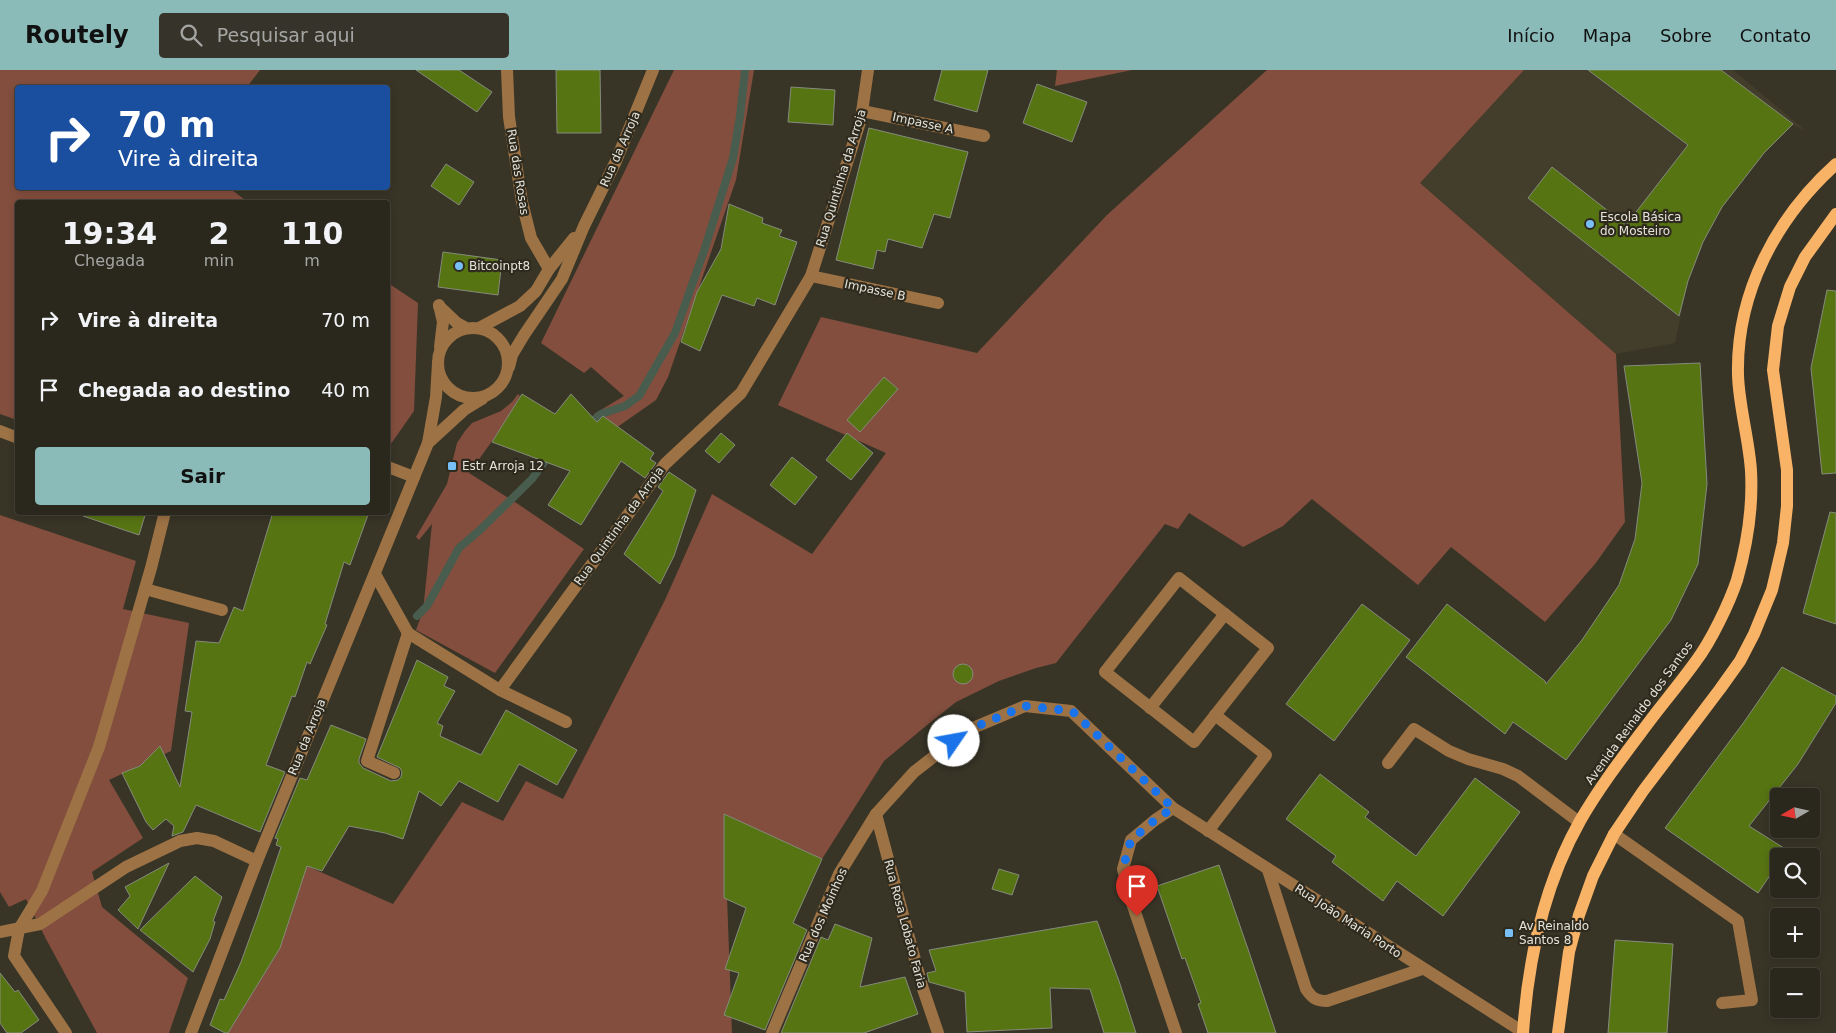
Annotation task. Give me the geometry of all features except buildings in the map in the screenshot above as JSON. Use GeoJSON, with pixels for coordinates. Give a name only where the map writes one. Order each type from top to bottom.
{"type":"FeatureCollection","features":[{"type":"Feature","properties":{"kind":"main road","name":"Avenida Reinaldo dos Santos"},"geometry":{"type":"LineString","coordinates":[[1523,1033],[1527,990],[1535,942],[1555,880],[1579,822],[1601,787],[1697,660],[1730,600],[1746,545],[1751,504],[1751,471],[1738,375],[1740,341],[1748,299],[1767,250],[1794,208],[1836,164]]}},
{"type":"Feature","properties":{"kind":"main road"},"geometry":{"type":"LineString","coordinates":[[1558,1033],[1569,952],[1579,915],[1593,876],[1614,834],[1643,791],[1740,661],[1754,634],[1772,590],[1783,543],[1787,506],[1787,470],[1774,370],[1778,326],[1790,287],[1805,257],[1836,214]]}},
{"type":"Feature","properties":{"kind":"street","name":"Rua das Rosas"},"geometry":{"type":"LineString","coordinates":[[507,70],[509,117],[522,202],[531,238],[549,269]]}},
{"type":"Feature","properties":{"kind":"street","name":"Rua da Arroja"},"geometry":{"type":"LineString","coordinates":[[509,367],[512,355],[524,335],[562,279],[584,226],[616,161],[653,70]]}},
{"type":"Feature","properties":{"kind":"street","name":"Rua Quintinha da Arroja"},"geometry":{"type":"LineString","coordinates":[[500,690],[665,464],[742,392],[812,276],[862,111],[868,70]]}},
{"type":"Feature","properties":{"kind":"street","name":"Impasse A"},"geometry":{"type":"LineString","coordinates":[[862,111],[984,136]]}},
{"type":"Feature","properties":{"kind":"street","name":"Rua da Arroja"},"geometry":{"type":"LineString","coordinates":[[191,1033],[257,861],[428,443],[436,396],[442,336],[439,305],[457,323],[472,328],[520,306],[536,290],[549,269],[584,226]]}},
{"type":"Feature","properties":{"kind":"street","name":"Impasse B"},"geometry":{"type":"LineString","coordinates":[[812,276],[938,304]]}},
{"type":"Feature","properties":{"kind":"street"},"geometry":{"type":"LineString","coordinates":[[472,328],[490,331],[500,339],[507,352],[509,367],[502,385],[494,392],[485,397],[475,399],[464,398],[445,386],[439,375],[439,357],[446,340],[455,332],[472,328]]}},
{"type":"Feature","properties":{"kind":"street","name":"Rua da Arroja"},"geometry":{"type":"LineString","coordinates":[[428,443],[464,410],[485,397]]}},
{"type":"Feature","properties":{"kind":"street"},"geometry":{"type":"LineString","coordinates":[[0,431],[15,437]]}},
{"type":"Feature","properties":{"kind":"street"},"geometry":{"type":"LineString","coordinates":[[390,468],[414,477]]}},
{"type":"Feature","properties":{"kind":"street"},"geometry":{"type":"LineString","coordinates":[[66,1033],[14,956],[19,929],[42,890],[99,747],[145,589],[163,515]]}},
{"type":"Feature","properties":{"kind":"street"},"geometry":{"type":"LineString","coordinates":[[375,574],[408,633],[500,690],[566,722]]}},
{"type":"Feature","properties":{"kind":"street"},"geometry":{"type":"LineString","coordinates":[[1179,578],[1225,614],[1268,648],[1194,742],[1105,672],[1179,578]]}},
{"type":"Feature","properties":{"kind":"street"},"geometry":{"type":"LineString","coordinates":[[145,589],[222,610]]}},
{"type":"Feature","properties":{"kind":"street"},"geometry":{"type":"LineString","coordinates":[[1150,708],[1225,614]]}},
{"type":"Feature","properties":{"kind":"street"},"geometry":{"type":"LineString","coordinates":[[394,773],[367,761],[408,633]]}},
{"type":"Feature","properties":{"kind":"street","name":"Rua dos Moinhos"},"geometry":{"type":"LineString","coordinates":[[772,1033],[839,874],[876,814],[914,772],[968,730],[1025,706],[1072,711],[1173,808]]}},
{"type":"Feature","properties":{"kind":"street"},"geometry":{"type":"LineString","coordinates":[[1208,831],[1266,754],[1215,715]]}},
{"type":"Feature","properties":{"kind":"street"},"geometry":{"type":"LineString","coordinates":[[1388,763],[1414,729],[1448,751],[1503,769],[1518,776],[1579,822]]}},
{"type":"Feature","properties":{"kind":"street"},"geometry":{"type":"LineString","coordinates":[[1173,808],[1131,840],[1123,868],[1131,900],[1176,1033]]}},
{"type":"Feature","properties":{"kind":"street","name":"Rua João Maria Porto"},"geometry":{"type":"LineString","coordinates":[[1173,808],[1523,1033]]}},
{"type":"Feature","properties":{"kind":"street","name":"Rua Rosa Lobato Faria"},"geometry":{"type":"LineString","coordinates":[[876,814],[922,986],[938,1033]]}},
{"type":"Feature","properties":{"kind":"street"},"geometry":{"type":"LineString","coordinates":[[1614,834],[1738,921],[1752,1000],[1722,1003]]}},
{"type":"Feature","properties":{"kind":"street"},"geometry":{"type":"LineString","coordinates":[[0,932],[40,924],[126,866],[180,841],[197,838],[214,841],[257,861]]}},
{"type":"Feature","properties":{"kind":"street"},"geometry":{"type":"LineString","coordinates":[[1268,870],[1306,989],[1312,998],[1319,1001],[1327,1001],[1422,969]]}},
{"type":"Feature","properties":{"kind":"shaded area"},"geometry":{"type":"Polygon","coordinates":[[[0,70],[260,70],[249,85],[15,85],[15,190],[232,190],[245,200],[15,200],[15,419],[0,414],[0,70]]]}},
{"type":"Feature","properties":{"kind":"shaded area"},"geometry":{"type":"Polygon","coordinates":[[[674,70],[754,70],[736,180],[668,377],[656,400],[616,428],[594,414],[624,396],[591,367],[584,373],[541,343],[674,70]]]}},
{"type":"Feature","properties":{"kind":"shaded area"},"geometry":{"type":"Polygon","coordinates":[[[1057,70],[1132,70],[1055,86],[1057,70]]]}},
{"type":"Feature","properties":{"kind":"shaded area"},"geometry":{"type":"Polygon","coordinates":[[[1267,70],[1524,70],[1420,183],[1616,354],[1625,522],[1595,564],[1545,622],[1451,547],[1418,585],[1312,499],[1283,526],[1243,547],[1189,513],[1178,529],[1165,524],[1056,663],[999,681],[956,702],[884,761],[822,859],[724,814],[732,1033],[228,1033],[276,955],[307,866],[393,904],[462,802],[503,821],[526,781],[563,799],[665,600],[712,494],[812,554],[886,453],[778,405],[821,317],[977,353],[1107,215],[1267,70]]]}},
{"type":"Feature","properties":{"kind":"shaded area","name":"Escola Básica do Mosteiro"},"geometry":{"type":"Polygon","coordinates":[[[1524,70],[1733,70],[1806,131],[1793,125],[1764,153],[1722,207],[1703,242],[1688,281],[1675,343],[1616,354],[1420,183],[1524,70]]]}},
{"type":"Feature","properties":{"kind":"shaded area"},"geometry":{"type":"Polygon","coordinates":[[[390,284],[418,303],[414,411],[390,445],[390,284]]]}},
{"type":"Feature","properties":{"kind":"shaded area"},"geometry":{"type":"Polygon","coordinates":[[[518,394],[520,396],[509,416],[469,473],[584,549],[495,673],[416,630],[423,611],[432,524],[419,540],[416,537],[447,484],[457,443],[465,431],[472,423],[501,411],[518,394]]]}},
{"type":"Feature","properties":{"kind":"shaded area"},"geometry":{"type":"Polygon","coordinates":[[[0,515],[136,561],[123,609],[189,623],[171,751],[109,780],[143,838],[92,872],[102,907],[188,978],[169,1033],[97,1033],[26,899],[9,907],[0,892],[0,515]]]}},
{"type":"Feature","properties":{"kind":"waterway"},"geometry":{"type":"LineString","coordinates":[[588,425],[601,414],[625,406],[639,396],[675,333],[704,251],[733,158],[745,70]]}},
{"type":"Feature","properties":{"kind":"waterway"},"geometry":{"type":"LineString","coordinates":[[417,616],[427,606],[459,548],[532,479],[550,456]]}},
{"type":"Feature","properties":{"kind":"place","name":"Escola Básica do Mosteiro"},"geometry":{"type":"Point","coordinates":[1590,224]}},
{"type":"Feature","properties":{"kind":"place","name":"Bitcoinpt8"},"geometry":{"type":"Point","coordinates":[459,266]}},
{"type":"Feature","properties":{"kind":"place","name":"Estr Arroja 12"},"geometry":{"type":"Point","coordinates":[452,466]}},
{"type":"Feature","properties":{"kind":"place","name":"Av Reinaldo Santos 8"},"geometry":{"type":"Point","coordinates":[1509,933]}},
{"type":"Feature","properties":{"kind":"route"},"geometry":{"type":"LineString","coordinates":[[954,741],[968,730],[1025,706],[1072,711],[1173,808],[1131,840],[1123,868],[1137,916]]}}]}
